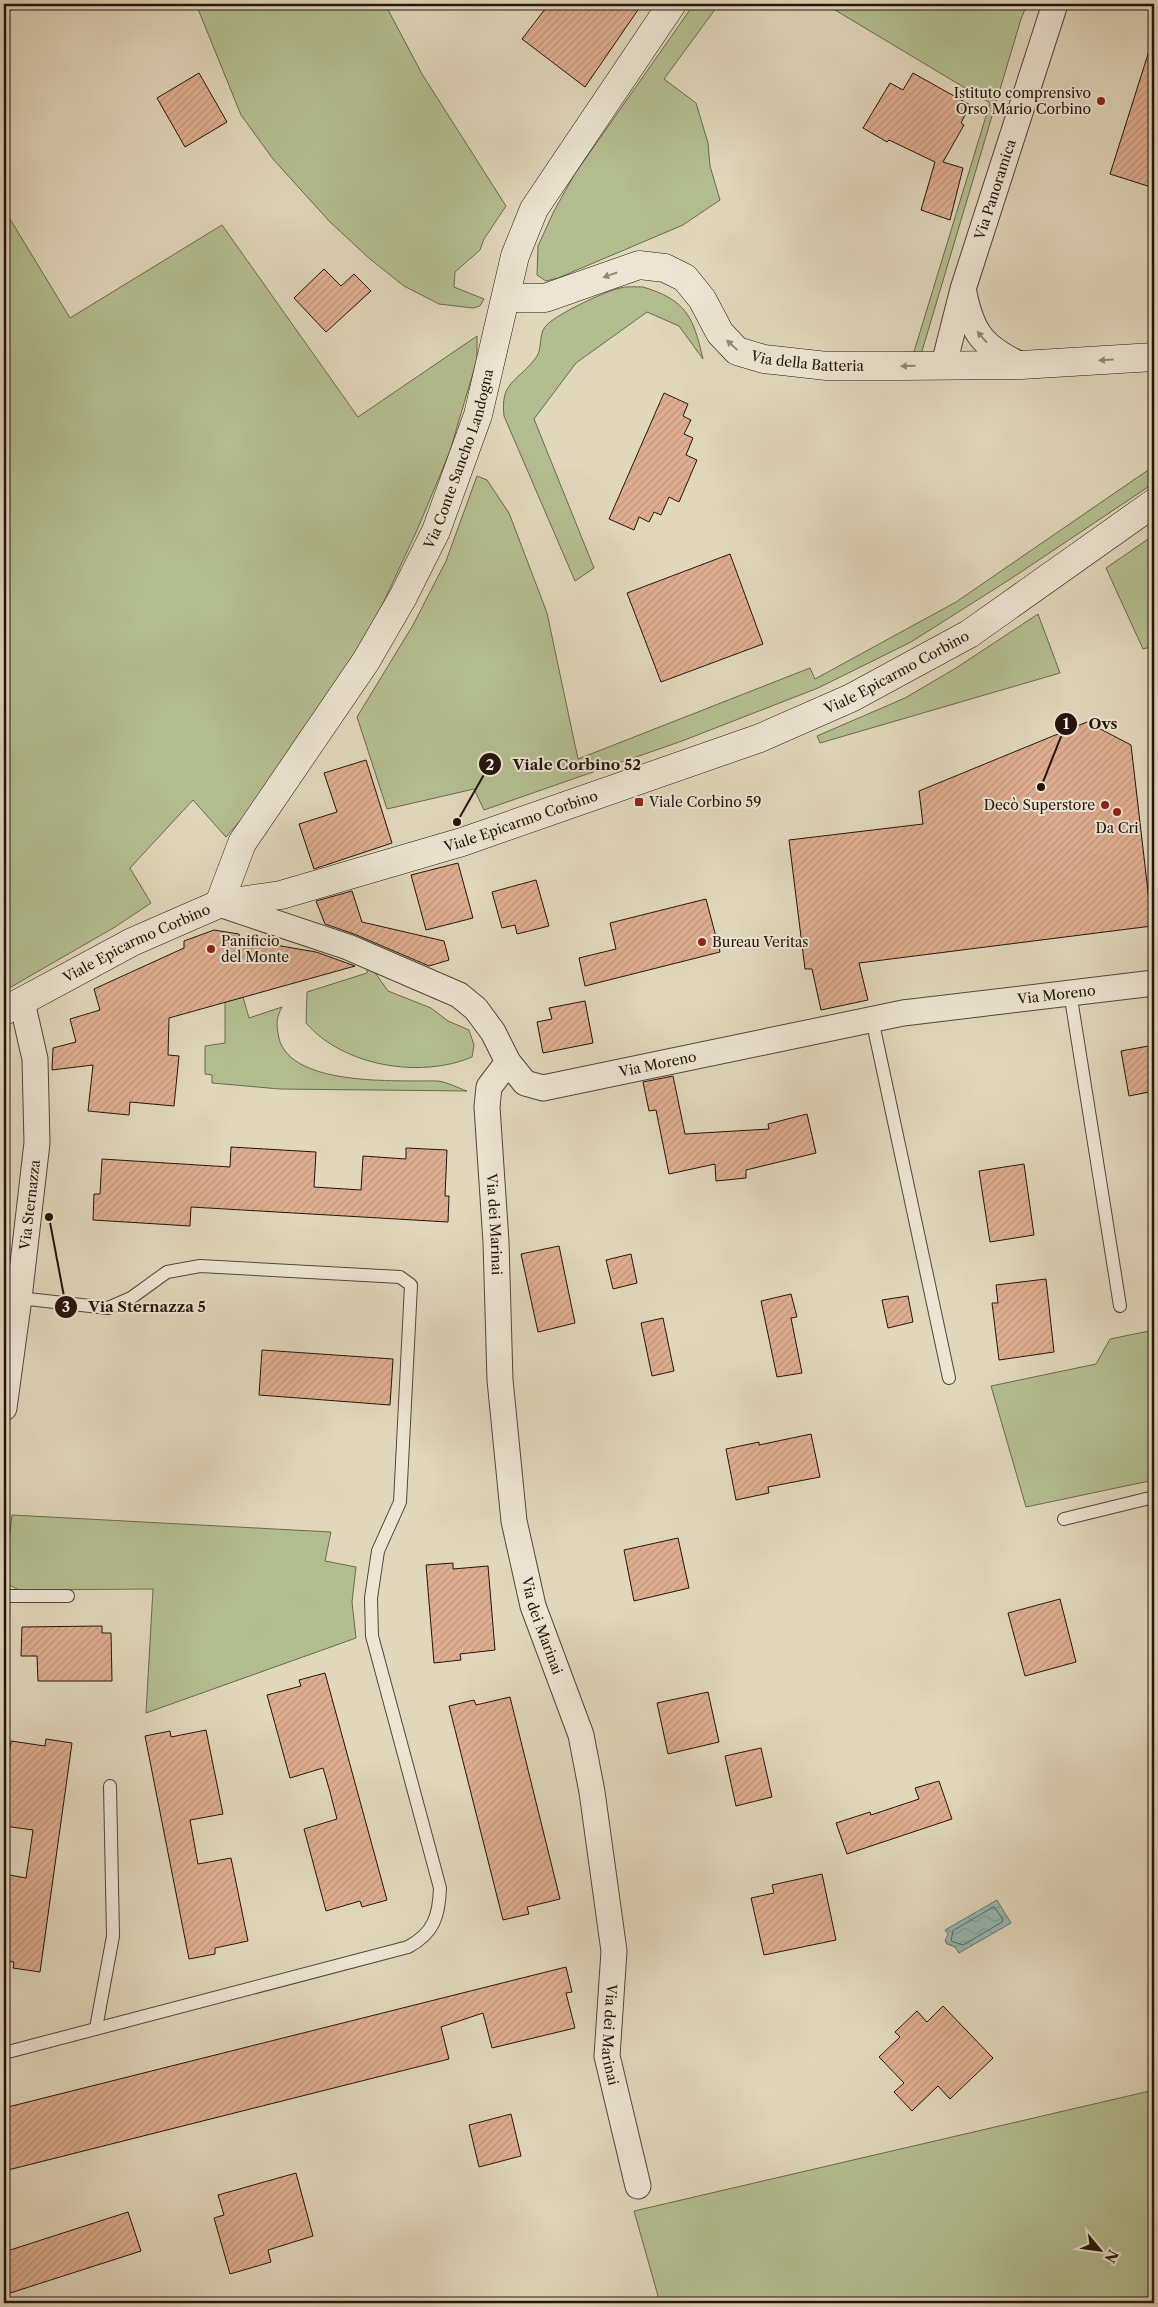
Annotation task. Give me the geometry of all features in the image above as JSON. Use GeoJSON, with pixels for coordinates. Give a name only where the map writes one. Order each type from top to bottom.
{"type":"FeatureCollection","features":[{"type":"Feature","properties":{"kind":"main road","name":"Via Conte Sancho Landogna"},"geometry":{"type":"LineString","coordinates":[[218,904],[242,843],[366,661],[403,597],[436,531],[478,414],[516,256],[534,209],[672,4]]}},
{"type":"Feature","properties":{"kind":"main road","name":"Via della Batteria"},"geometry":{"type":"LineString","coordinates":[[507,298],[545,298],[639,265],[665,268],[685,278],[702,299],[720,333],[737,351],[764,360],[827,366],[1021,364],[1154,357]]}},
{"type":"Feature","properties":{"kind":"main road","name":"Viale Epicarmo Corbino"},"geometry":{"type":"LineString","coordinates":[[13,1006],[132,942],[218,904],[281,895],[462,842],[760,738],[851,698],[969,634],[1154,504]]}},
{"type":"Feature","properties":{"kind":"street","name":"Via Panoramica"},"geometry":{"type":"LineString","coordinates":[[944,364],[963,289],[1055,4]]}},
{"type":"Feature","properties":{"kind":"street"},"geometry":{"type":"LineString","coordinates":[[963,289],[969,316],[979,335],[999,354],[1021,364]]}},
{"type":"Feature","properties":{"kind":"street"},"geometry":{"type":"LineString","coordinates":[[281,895],[287,926]]}},
{"type":"Feature","properties":{"kind":"street","name":"Via Moreno"},"geometry":{"type":"LineString","coordinates":[[218,904],[348,947],[459,995],[476,1009],[492,1032],[508,1062],[525,1083],[543,1088],[903,1013],[1154,983]]}},
{"type":"Feature","properties":{"kind":"street","name":"Via Sternazza"},"geometry":{"type":"LineString","coordinates":[[4,1408],[37,1143],[35,1059],[13,1006]]}},
{"type":"Feature","properties":{"kind":"street","name":"Via dei Marinai"},"geometry":{"type":"LineString","coordinates":[[508,1062],[490,1087],[487,1107],[496,1242],[500,1380],[514,1521],[533,1606],[581,1735],[592,1792],[614,1951],[607,2056],[638,2186]]}},
{"type":"Feature","properties":{"kind":"lane"},"geometry":{"type":"LineString","coordinates":[[1070,992],[1120,1306]]}},
{"type":"Feature","properties":{"kind":"lane"},"geometry":{"type":"LineString","coordinates":[[872,1019],[949,1378]]}},
{"type":"Feature","properties":{"kind":"lane"},"geometry":{"type":"LineString","coordinates":[[4,2053],[408,1947],[422,1940],[433,1925],[439,1908],[440,1888],[372,1636],[371,1598],[378,1551],[400,1502],[411,1285],[400,1277],[200,1266],[167,1272],[131,1298],[108,1308],[19,1298]]}},
{"type":"Feature","properties":{"kind":"lane"},"geometry":{"type":"LineString","coordinates":[[1064,1519],[1154,1497]]}},
{"type":"Feature","properties":{"kind":"lane"},"geometry":{"type":"LineString","coordinates":[[4,1596],[68,1596]]}},
{"type":"Feature","properties":{"kind":"lane"},"geometry":{"type":"LineString","coordinates":[[96,2028],[113,1936],[110,1786]]}},
{"type":"Feature","properties":{"kind":"green space"},"geometry":{"type":"Polygon","coordinates":[[[196,4],[385,4],[422,74],[506,206],[484,239],[480,250],[455,272],[454,287],[484,299],[480,306],[473,308],[439,304],[404,286],[370,259],[330,222],[273,159],[241,115],[196,4]]]}},
{"type":"Feature","properties":{"kind":"green space"},"geometry":{"type":"Polygon","coordinates":[[[694,4],[719,4],[664,79],[696,103],[708,143],[710,166],[720,200],[683,225],[558,278],[546,281],[537,275],[538,246],[554,211],[574,175],[694,4]]]}},
{"type":"Feature","properties":{"kind":"green space"},"geometry":{"type":"Polygon","coordinates":[[[825,4],[1027,4],[922,351],[913,355],[990,103],[825,4]]]}},
{"type":"Feature","properties":{"kind":"green space"},"geometry":{"type":"Polygon","coordinates":[[[4,209],[70,318],[222,225],[358,417],[477,336],[477,359],[450,451],[418,528],[371,629],[259,799],[226,837],[193,800],[130,868],[151,903],[115,927],[4,991],[4,209]]]}},
{"type":"Feature","properties":{"kind":"green space"},"geometry":{"type":"Polygon","coordinates":[[[626,287],[643,287],[669,298],[685,312],[695,331],[703,359],[679,326],[647,312],[576,363],[534,419],[594,568],[575,581],[504,416],[503,405],[505,396],[511,383],[528,367],[537,355],[543,331],[550,322],[580,304],[613,290],[626,287]]]}},
{"type":"Feature","properties":{"kind":"green space"},"geometry":{"type":"Polygon","coordinates":[[[1154,466],[1154,483],[1012,578],[911,642],[818,688],[682,741],[484,810],[474,789],[387,809],[357,717],[413,625],[446,561],[477,476],[487,480],[509,513],[547,613],[578,759],[810,668],[815,679],[956,602],[1154,466]]]}},
{"type":"Feature","properties":{"kind":"green space"},"geometry":{"type":"Polygon","coordinates":[[[1154,535],[1154,646],[1143,649],[1106,568],[1154,535]]]}},
{"type":"Feature","properties":{"kind":"green space"},"geometry":{"type":"Polygon","coordinates":[[[1038,614],[1060,673],[820,743],[817,736],[905,698],[956,668],[1038,614]]]}},
{"type":"Feature","properties":{"kind":"green space"},"geometry":{"type":"Polygon","coordinates":[[[367,966],[376,974],[388,991],[431,1008],[448,1021],[469,1030],[474,1045],[472,1057],[451,1064],[429,1067],[406,1067],[383,1064],[361,1058],[340,1050],[322,1038],[306,1023],[307,992],[367,973],[367,966]]]}},
{"type":"Feature","properties":{"kind":"green space"},"geometry":{"type":"Polygon","coordinates":[[[243,997],[249,1018],[282,1007],[277,1020],[278,1033],[285,1051],[300,1064],[321,1072],[345,1077],[371,1080],[438,1081],[467,1091],[280,1089],[212,1083],[212,1075],[205,1074],[205,1046],[225,1043],[225,1002],[243,997]]]}},
{"type":"Feature","properties":{"kind":"green space"},"geometry":{"type":"Polygon","coordinates":[[[1154,1330],[1154,1480],[1026,1507],[991,1386],[1096,1364],[1110,1339],[1154,1330]]]}},
{"type":"Feature","properties":{"kind":"green space"},"geometry":{"type":"Polygon","coordinates":[[[12,1515],[331,1532],[325,1561],[356,1567],[352,1602],[356,1638],[146,1713],[153,1589],[19,1590],[4,1582],[12,1515]]]}},
{"type":"Feature","properties":{"kind":"green space"},"geometry":{"type":"Polygon","coordinates":[[[1154,2090],[1154,2303],[660,2303],[634,2211],[1154,2090]]]}},
{"type":"Feature","properties":{"kind":"water"},"geometry":{"type":"Polygon","coordinates":[[[997,1900],[1011,1923],[959,1953],[955,1947],[947,1944],[945,1941],[948,1934],[945,1930],[997,1900]]]}},
{"type":"Feature","properties":{"kind":"building"},"geometry":{"type":"Polygon","coordinates":[[[549,4],[642,4],[585,87],[522,39],[549,4]]]}},
{"type":"Feature","properties":{"kind":"building"},"geometry":{"type":"Polygon","coordinates":[[[1149,51],[1154,51],[1154,188],[1110,174],[1149,51]]]}},
{"type":"Feature","properties":{"kind":"building"},"geometry":{"type":"Polygon","coordinates":[[[199,73],[227,122],[185,147],[157,98],[199,73]]]}},
{"type":"Feature","properties":{"kind":"building"},"geometry":{"type":"Polygon","coordinates":[[[913,73],[970,105],[961,123],[964,125],[943,162],[963,168],[950,220],[921,210],[935,162],[889,140],[887,142],[863,128],[890,83],[903,90],[913,73]]]}},
{"type":"Feature","properties":{"kind":"building"},"geometry":{"type":"Polygon","coordinates":[[[324,269],[341,286],[354,274],[371,291],[326,332],[294,298],[324,269]]]}},
{"type":"Feature","properties":{"kind":"building"},"geometry":{"type":"Polygon","coordinates":[[[664,393],[688,404],[683,416],[691,420],[684,434],[693,438],[686,455],[697,460],[679,502],[669,497],[661,515],[654,512],[649,522],[639,517],[634,530],[609,519],[664,393]]]}},
{"type":"Feature","properties":{"kind":"building"},"geometry":{"type":"Polygon","coordinates":[[[730,554],[763,644],[661,682],[627,593],[730,554]]]}},
{"type":"Feature","properties":{"kind":"building"},"geometry":{"type":"Polygon","coordinates":[[[1087,722],[1131,745],[1152,926],[859,963],[868,1000],[821,1010],[812,969],[805,969],[789,840],[923,824],[919,791],[1087,722]]]}},
{"type":"Feature","properties":{"kind":"building"},"geometry":{"type":"Polygon","coordinates":[[[366,760],[392,843],[314,869],[299,824],[337,812],[324,773],[366,760]]]}},
{"type":"Feature","properties":{"kind":"building"},"geometry":{"type":"Polygon","coordinates":[[[458,863],[473,918],[426,930],[411,875],[458,863]]]}},
{"type":"Feature","properties":{"kind":"building"},"geometry":{"type":"Polygon","coordinates":[[[536,880],[549,926],[517,934],[515,925],[502,928],[492,892],[536,880]]]}},
{"type":"Feature","properties":{"kind":"building"},"geometry":{"type":"Polygon","coordinates":[[[352,891],[362,922],[444,941],[449,960],[429,966],[354,934],[325,924],[316,901],[352,891]]]}},
{"type":"Feature","properties":{"kind":"building"},"geometry":{"type":"Polygon","coordinates":[[[706,899],[720,952],[585,986],[579,958],[616,949],[610,923],[706,899]]]}},
{"type":"Feature","properties":{"kind":"building"},"geometry":{"type":"Polygon","coordinates":[[[214,930],[239,934],[240,939],[316,952],[355,966],[169,1018],[168,1055],[179,1056],[174,1106],[130,1102],[129,1115],[88,1111],[93,1065],[52,1070],[53,1048],[76,1042],[70,1019],[100,1010],[94,989],[184,948],[184,941],[214,930]]]}},
{"type":"Feature","properties":{"kind":"building"},"geometry":{"type":"Polygon","coordinates":[[[585,1001],[593,1043],[543,1053],[537,1022],[552,1019],[549,1008],[585,1001]]]}},
{"type":"Feature","properties":{"kind":"building"},"geometry":{"type":"Polygon","coordinates":[[[1154,1045],[1154,1091],[1129,1096],[1121,1051],[1154,1045]]]}},
{"type":"Feature","properties":{"kind":"building"},"geometry":{"type":"Polygon","coordinates":[[[673,1076],[685,1134],[769,1129],[768,1124],[807,1114],[816,1153],[746,1170],[746,1178],[716,1181],[715,1164],[669,1174],[656,1110],[649,1111],[643,1082],[673,1076]]]}},
{"type":"Feature","properties":{"kind":"building"},"geometry":{"type":"Polygon","coordinates":[[[231,1147],[316,1152],[314,1187],[361,1190],[363,1156],[406,1159],[406,1148],[447,1150],[445,1196],[449,1196],[448,1222],[191,1207],[190,1226],[93,1220],[94,1194],[100,1194],[102,1159],[230,1167],[231,1147]]]}},
{"type":"Feature","properties":{"kind":"building"},"geometry":{"type":"Polygon","coordinates":[[[1024,1164],[1034,1235],[990,1242],[979,1171],[1024,1164]]]}},
{"type":"Feature","properties":{"kind":"building"},"geometry":{"type":"Polygon","coordinates":[[[559,1246],[575,1323],[538,1332],[521,1254],[559,1246]]]}},
{"type":"Feature","properties":{"kind":"building"},"geometry":{"type":"Polygon","coordinates":[[[631,1254],[637,1283],[613,1289],[606,1260],[631,1254]]]}},
{"type":"Feature","properties":{"kind":"building"},"geometry":{"type":"Polygon","coordinates":[[[1046,1279],[1054,1352],[999,1360],[992,1303],[998,1303],[996,1285],[1046,1279]]]}},
{"type":"Feature","properties":{"kind":"building"},"geometry":{"type":"Polygon","coordinates":[[[791,1294],[797,1317],[791,1318],[802,1373],[777,1377],[761,1301],[791,1294]]]}},
{"type":"Feature","properties":{"kind":"building"},"geometry":{"type":"Polygon","coordinates":[[[908,1296],[913,1322],[888,1328],[882,1300],[908,1296]]]}},
{"type":"Feature","properties":{"kind":"building"},"geometry":{"type":"Polygon","coordinates":[[[663,1318],[674,1371],[652,1376],[641,1323],[663,1318]]]}},
{"type":"Feature","properties":{"kind":"building"},"geometry":{"type":"Polygon","coordinates":[[[262,1350],[393,1359],[390,1405],[259,1395],[262,1350]]]}},
{"type":"Feature","properties":{"kind":"building"},"geometry":{"type":"Polygon","coordinates":[[[811,1434],[820,1477],[768,1487],[769,1493],[736,1500],[726,1449],[759,1442],[759,1445],[811,1434]]]}},
{"type":"Feature","properties":{"kind":"building"},"geometry":{"type":"Polygon","coordinates":[[[678,1538],[689,1588],[634,1601],[624,1550],[678,1538]]]}},
{"type":"Feature","properties":{"kind":"building"},"geometry":{"type":"Polygon","coordinates":[[[453,1563],[453,1569],[488,1566],[495,1650],[460,1654],[461,1660],[434,1663],[426,1565],[453,1563]]]}},
{"type":"Feature","properties":{"kind":"building"},"geometry":{"type":"Polygon","coordinates":[[[1060,1599],[1076,1662],[1025,1676],[1008,1613],[1060,1599]]]}},
{"type":"Feature","properties":{"kind":"building"},"geometry":{"type":"Polygon","coordinates":[[[102,1626],[102,1633],[111,1633],[112,1681],[38,1681],[37,1656],[21,1656],[22,1627],[102,1626]]]}},
{"type":"Feature","properties":{"kind":"building"},"geometry":{"type":"Polygon","coordinates":[[[325,1673],[387,1900],[362,1907],[360,1901],[326,1911],[304,1829],[337,1819],[330,1792],[323,1768],[290,1778],[267,1695],[301,1686],[299,1680],[325,1673]]]}},
{"type":"Feature","properties":{"kind":"building"},"geometry":{"type":"Polygon","coordinates":[[[708,1692],[719,1742],[668,1754],[657,1703],[708,1692]]]}},
{"type":"Feature","properties":{"kind":"building"},"geometry":{"type":"Polygon","coordinates":[[[510,1697],[560,1899],[527,1907],[529,1914],[503,1920],[449,1706],[474,1700],[476,1705],[510,1697]]]}},
{"type":"Feature","properties":{"kind":"building"},"geometry":{"type":"Polygon","coordinates":[[[206,1730],[223,1814],[190,1820],[198,1864],[231,1858],[248,1941],[215,1948],[215,1954],[189,1959],[145,1736],[170,1731],[171,1737],[206,1730]]]}},
{"type":"Feature","properties":{"kind":"building"},"geometry":{"type":"Polygon","coordinates":[[[46,1739],[72,1743],[40,1972],[13,1968],[14,1962],[4,1961],[4,1874],[26,1878],[33,1830],[4,1826],[4,1790],[11,1741],[45,1746],[46,1739]]]}},
{"type":"Feature","properties":{"kind":"building"},"geometry":{"type":"Polygon","coordinates":[[[761,1748],[772,1797],[736,1806],[725,1756],[761,1748]]]}},
{"type":"Feature","properties":{"kind":"building"},"geometry":{"type":"Polygon","coordinates":[[[939,1781],[952,1819],[847,1854],[836,1823],[870,1812],[871,1815],[919,1799],[915,1788],[939,1781]]]}},
{"type":"Feature","properties":{"kind":"building"},"geometry":{"type":"Polygon","coordinates":[[[822,1874],[836,1940],[764,1955],[751,1898],[774,1893],[772,1885],[822,1874]]]}},
{"type":"Feature","properties":{"kind":"building"},"geometry":{"type":"Polygon","coordinates":[[[566,1967],[572,1992],[566,1993],[575,2028],[492,2048],[483,2013],[441,2027],[449,2059],[4,2171],[4,2108],[566,1967]]]}},
{"type":"Feature","properties":{"kind":"building"},"geometry":{"type":"Polygon","coordinates":[[[943,2006],[993,2058],[950,2099],[938,2086],[912,2111],[894,2092],[904,2083],[879,2057],[900,2037],[895,2032],[917,2011],[927,2022],[943,2006]]]}},
{"type":"Feature","properties":{"kind":"building"},"geometry":{"type":"Polygon","coordinates":[[[511,2114],[521,2156],[479,2167],[469,2125],[511,2114]]]}},
{"type":"Feature","properties":{"kind":"building"},"geometry":{"type":"Polygon","coordinates":[[[296,2173],[313,2236],[268,2250],[271,2262],[230,2274],[214,2218],[224,2215],[218,2195],[296,2173]]]}},
{"type":"Feature","properties":{"kind":"building"},"geometry":{"type":"Polygon","coordinates":[[[128,2212],[141,2251],[4,2295],[4,2252],[128,2212]]]}},
{"type":"Feature","properties":{"kind":"place","name":"Istituto comprensivo Orso Mario Corbino"},"geometry":{"type":"Point","coordinates":[1101,101]}},
{"type":"Feature","properties":{"kind":"place","name":"Ovs"},"geometry":{"type":"Point","coordinates":[1041,787]}},
{"type":"Feature","properties":{"kind":"place","name":"Viale Corbino 59"},"geometry":{"type":"Point","coordinates":[639,802]}},
{"type":"Feature","properties":{"kind":"place","name":"Decò Superstore"},"geometry":{"type":"Point","coordinates":[1105,805]}},
{"type":"Feature","properties":{"kind":"place","name":"Da Cri"},"geometry":{"type":"Point","coordinates":[1117,812]}},
{"type":"Feature","properties":{"kind":"place","name":"Viale Corbino 52"},"geometry":{"type":"Point","coordinates":[457,822]}},
{"type":"Feature","properties":{"kind":"place","name":"Bureau Veritas"},"geometry":{"type":"Point","coordinates":[702,942]}},
{"type":"Feature","properties":{"kind":"place","name":"Panificio del Monte"},"geometry":{"type":"Point","coordinates":[211,949]}},
{"type":"Feature","properties":{"kind":"place","name":"Via Sternazza 5"},"geometry":{"type":"Point","coordinates":[49,1217]}}]}
